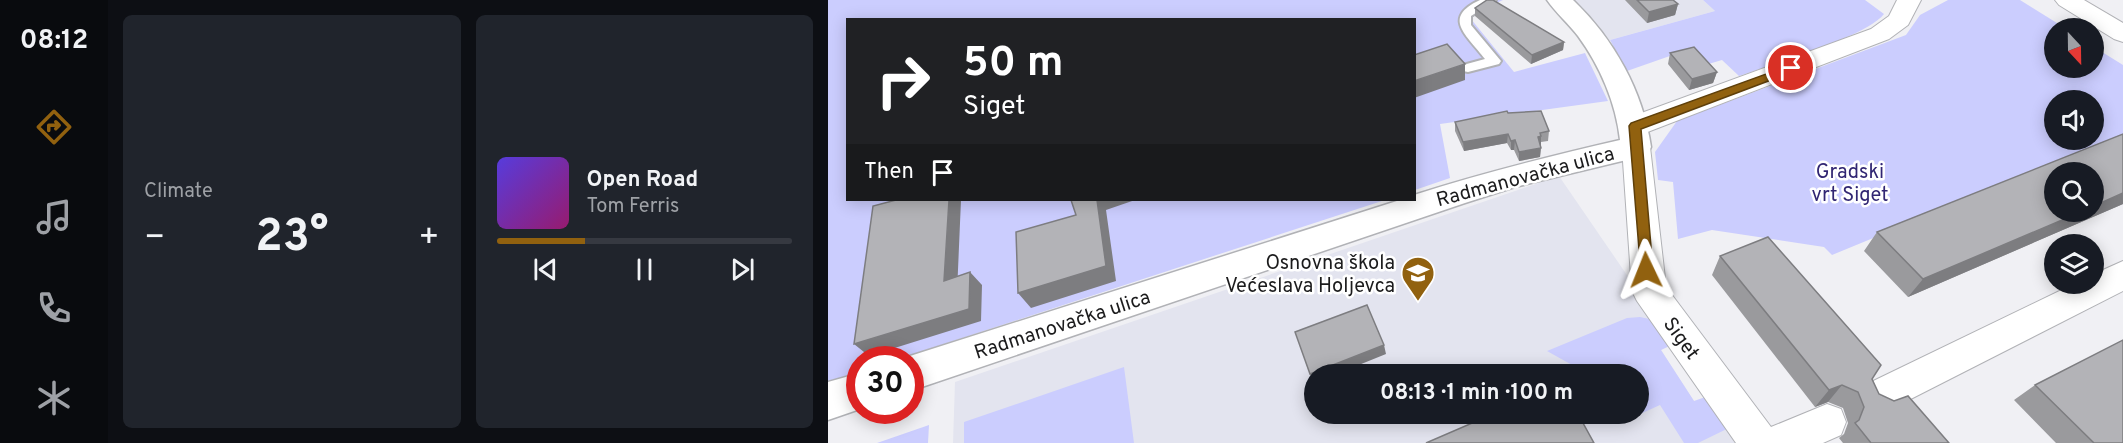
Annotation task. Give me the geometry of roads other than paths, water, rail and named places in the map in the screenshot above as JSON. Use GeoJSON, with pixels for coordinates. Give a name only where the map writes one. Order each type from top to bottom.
{"type":"FeatureCollection","features":[{"type":"Feature","properties":{"kind":"street","name":"Radmanovačka ulica"},"geometry":{"type":"LineString","coordinates":[[924,369],[1636,136],[1626,97],[1578,16],[1559,0]]}},
{"type":"Feature","properties":{"kind":"street"},"geometry":{"type":"LineString","coordinates":[[1636,136],[1880,34],[1899,20],[1910,0]]}},
{"type":"Feature","properties":{"kind":"street"},"geometry":{"type":"LineString","coordinates":[[2067,0],[2123,34]]}},
{"type":"Feature","properties":{"kind":"street","name":"Siget"},"geometry":{"type":"LineString","coordinates":[[1636,136],[1649,291],[1759,443]]}},
{"type":"Feature","properties":{"kind":"street"},"geometry":{"type":"LineString","coordinates":[[1878,397],[2123,275]]}},
{"type":"Feature","properties":{"kind":"street"},"geometry":{"type":"LineString","coordinates":[[828,401],[846,395]]}},
{"type":"Feature","properties":{"kind":"street"},"geometry":{"type":"LineString","coordinates":[[1780,443],[1827,422]]}},
{"type":"Feature","properties":{"kind":"lane"},"geometry":{"type":"LineString","coordinates":[[1468,68],[1494,62],[1465,25],[1465,16],[1471,9],[1490,0]]}},
{"type":"Feature","properties":{"kind":"place","name":"Osnovna škola Većeslava Holjevca"},"geometry":{"type":"Point","coordinates":[1418,302]}},
{"type":"Feature","properties":{"kind":"park label","name":"Gradski vrt Siget"},"geometry":{"type":"Point","coordinates":[1850,182]}}]}
